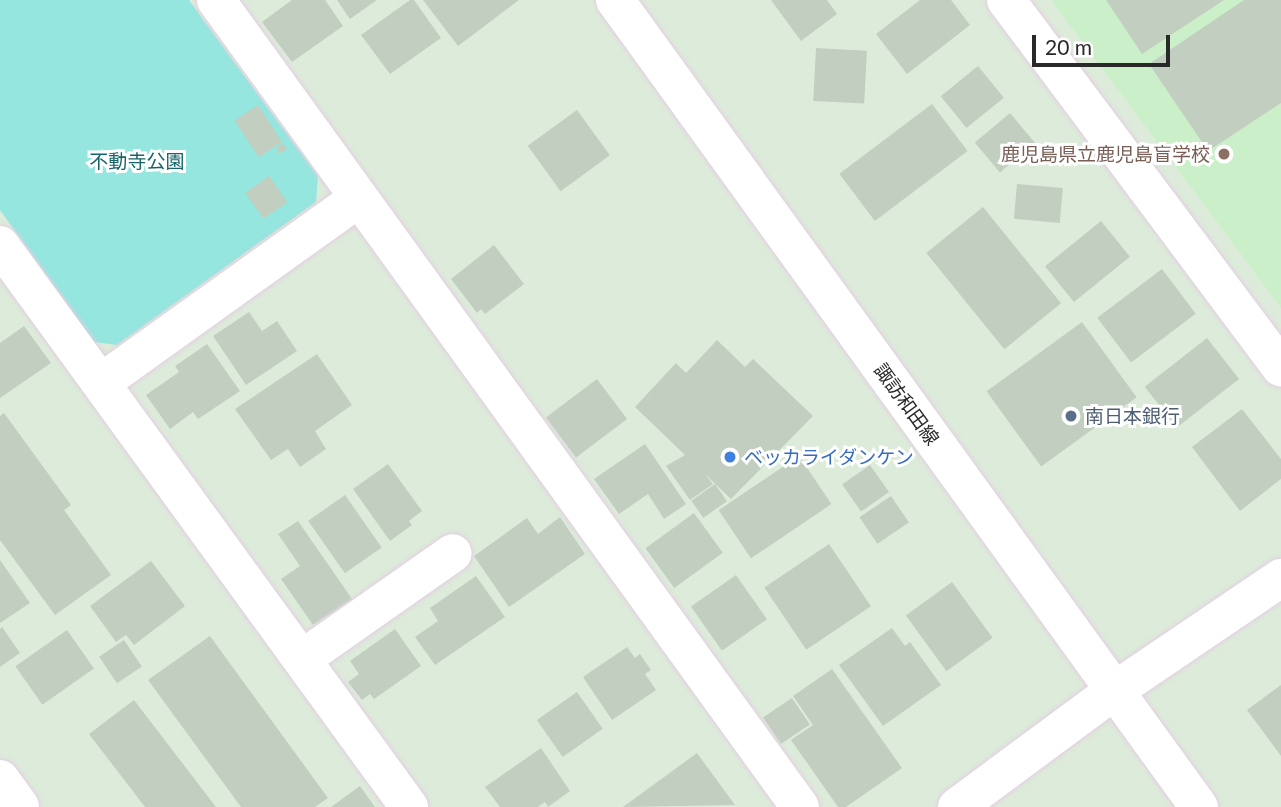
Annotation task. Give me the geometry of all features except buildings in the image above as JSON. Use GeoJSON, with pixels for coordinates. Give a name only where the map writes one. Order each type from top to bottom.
{"type":"FeatureCollection","features":[{"type":"Feature","properties":{"kind":"street"},"geometry":{"type":"LineString","coordinates":[[216,0],[800,807]]}},
{"type":"Feature","properties":{"kind":"street","name":"諏訪和田線"},"geometry":{"type":"LineString","coordinates":[[615,0],[1199,807]]}},
{"type":"Feature","properties":{"kind":"street"},"geometry":{"type":"LineString","coordinates":[[1006,0],[1281,368]]}},
{"type":"Feature","properties":{"kind":"street"},"geometry":{"type":"LineString","coordinates":[[102,382],[359,198]]}},
{"type":"Feature","properties":{"kind":"street"},"geometry":{"type":"LineString","coordinates":[[0,245],[409,807]]}},
{"type":"Feature","properties":{"kind":"street"},"geometry":{"type":"LineString","coordinates":[[302,659],[453,553]]}},
{"type":"Feature","properties":{"kind":"street"},"geometry":{"type":"LineString","coordinates":[[957,807],[1114,691],[1281,578]]}},
{"type":"Feature","properties":{"kind":"street"},"geometry":{"type":"LineString","coordinates":[[0,779],[20,807]]}},
{"type":"Feature","properties":{"kind":"shaded area","name":"鹿児島県立鹿児島盲学校"},"geometry":{"type":"Polygon","coordinates":[[[1051,0],[1281,0],[1281,308],[1051,0]]]}},
{"type":"Feature","properties":{"kind":"green space","name":"不動寺公園"},"geometry":{"type":"Polygon","coordinates":[[[0,0],[189,0],[318,176],[316,202],[117,345],[94,342],[0,210],[0,0]]]}},
{"type":"Feature","properties":{"kind":"place","name":"鹿児島県立鹿児島盲学校"},"geometry":{"type":"Point","coordinates":[1224,154]}},
{"type":"Feature","properties":{"kind":"place","name":"南日本銀行"},"geometry":{"type":"Point","coordinates":[1071,416]}},
{"type":"Feature","properties":{"kind":"place","name":"ベッカライダンケン"},"geometry":{"type":"Point","coordinates":[730,457]}}]}
